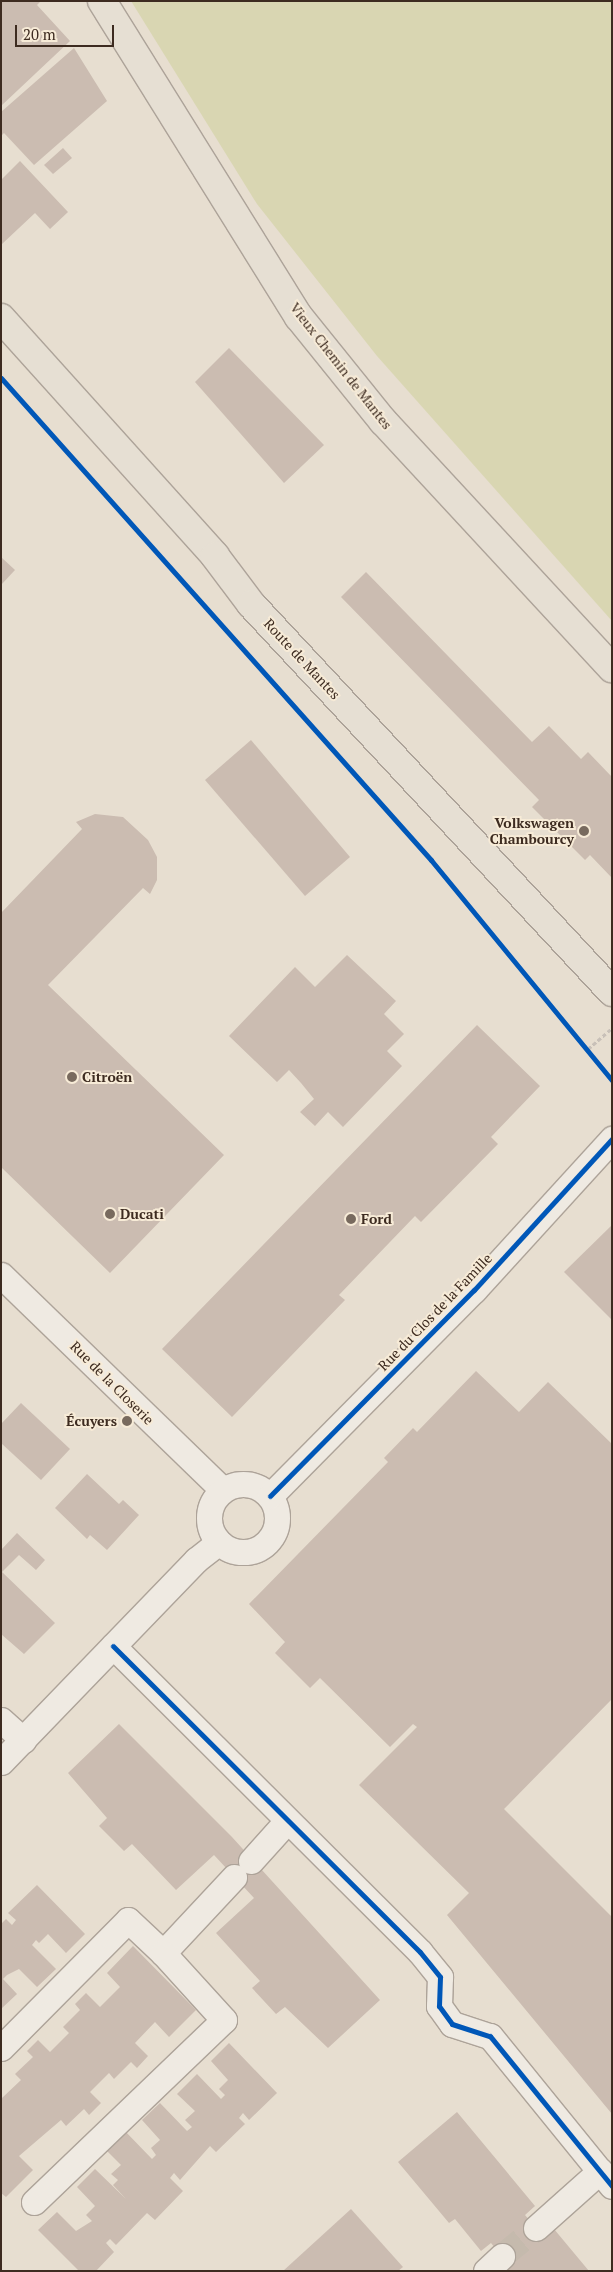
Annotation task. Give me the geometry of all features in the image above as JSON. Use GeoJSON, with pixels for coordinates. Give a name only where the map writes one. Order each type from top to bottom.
{"type":"FeatureCollection","features":[{"type":"Feature","properties":{"kind":"main road","name":"Vieux Chemin de Mantes"},"geometry":{"type":"LineString","coordinates":[[102,1],[299,317],[383,421],[612,668]]}},
{"type":"Feature","properties":{"kind":"main road","name":"Route de Mantes"},"geometry":{"type":"LineString","coordinates":[[1,318],[215,556],[251,604],[612,992]]}},
{"type":"Feature","properties":{"kind":"street","name":"Rue du Clos de la Famille"},"geometry":{"type":"LineString","coordinates":[[270,1496],[474,1290],[612,1139]]}},
{"type":"Feature","properties":{"kind":"street","name":"Rue de la Closerie"},"geometry":{"type":"LineString","coordinates":[[1,1275],[223,1490]]}},
{"type":"Feature","properties":{"kind":"street"},"geometry":{"type":"LineString","coordinates":[[253,1485],[270,1496],[277,1518],[270,1539],[251,1551],[240,1552],[219,1542],[208,1515],[223,1490],[253,1485]]}},
{"type":"Feature","properties":{"kind":"street"},"geometry":{"type":"LineString","coordinates":[[1,1762],[196,1560],[219,1542]]}},
{"type":"Feature","properties":{"kind":"street"},"geometry":{"type":"LineString","coordinates":[[113,1646],[286,1822],[420,1952],[440,1977],[439,2006],[452,2024],[490,2036],[606,2179],[536,2228]]}},
{"type":"Feature","properties":{"kind":"street"},"geometry":{"type":"LineString","coordinates":[[1,1720],[23,1740]]}},
{"type":"Feature","properties":{"kind":"street"},"geometry":{"type":"LineString","coordinates":[[163,1953],[286,1822]]}},
{"type":"Feature","properties":{"kind":"street"},"geometry":{"type":"LineString","coordinates":[[1,2048],[128,1920],[163,1953],[224,2020],[34,2202]]}},
{"type":"Feature","properties":{"kind":"path"},"geometry":{"type":"LineString","coordinates":[[588,1049],[612,1028]]}},
{"type":"Feature","properties":{"kind":"shaded area"},"geometry":{"type":"Polygon","coordinates":[[[131,1],[612,1],[612,621],[377,356],[257,204],[131,1]]]}},
{"type":"Feature","properties":{"kind":"building"},"geometry":{"type":"Polygon","coordinates":[[[1,1],[41,1],[37,5],[70,41],[1,106],[1,1]]]}},
{"type":"Feature","properties":{"kind":"building"},"geometry":{"type":"Polygon","coordinates":[[[74,48],[107,101],[34,165],[4,133],[1,136],[1,112],[74,48]]]}},
{"type":"Feature","properties":{"kind":"building"},"geometry":{"type":"Polygon","coordinates":[[[63,148],[72,158],[53,174],[44,165],[63,148]]]}},
{"type":"Feature","properties":{"kind":"building"},"geometry":{"type":"Polygon","coordinates":[[[20,161],[68,212],[50,229],[35,213],[2,244],[1,180],[20,161]]]}},
{"type":"Feature","properties":{"kind":"building"},"geometry":{"type":"Polygon","coordinates":[[[229,348],[324,445],[284,483],[195,382],[229,348]]]}},
{"type":"Feature","properties":{"kind":"building"},"geometry":{"type":"Polygon","coordinates":[[[1,557],[15,570],[1,585],[1,557]]]}},
{"type":"Feature","properties":{"kind":"building"},"geometry":{"type":"Polygon","coordinates":[[[366,572],[532,742],[549,726],[581,759],[588,752],[612,777],[612,878],[590,855],[585,860],[532,807],[539,800],[341,597],[366,572]]]}},
{"type":"Feature","properties":{"kind":"building"},"geometry":{"type":"Polygon","coordinates":[[[251,740],[350,857],[305,896],[205,780],[251,740]]]}},
{"type":"Feature","properties":{"kind":"building","name":"Citroën"},"geometry":{"type":"Polygon","coordinates":[[[95,814],[123,817],[148,840],[157,857],[157,880],[150,894],[143,888],[48,985],[224,1155],[110,1273],[1,1167],[1,913],[82,829],[76,822],[95,814]]]}},
{"type":"Feature","properties":{"kind":"building"},"geometry":{"type":"Polygon","coordinates":[[[347,955],[396,1001],[384,1014],[404,1034],[387,1051],[402,1066],[343,1127],[328,1112],[315,1126],[300,1112],[314,1099],[289,1070],[277,1082],[229,1036],[295,967],[315,987],[347,955]]]}},
{"type":"Feature","properties":{"kind":"building","name":"Ford"},"geometry":{"type":"Polygon","coordinates":[[[477,1025],[540,1086],[491,1137],[498,1144],[421,1222],[415,1216],[339,1295],[345,1300],[232,1417],[162,1349],[477,1025]]]}},
{"type":"Feature","properties":{"kind":"building"},"geometry":{"type":"Polygon","coordinates":[[[612,1225],[612,1320],[564,1272],[612,1225]]]}},
{"type":"Feature","properties":{"kind":"building"},"geometry":{"type":"Polygon","coordinates":[[[476,1371],[519,1412],[548,1382],[612,1444],[612,1699],[504,1809],[612,1917],[612,2114],[447,1915],[469,1893],[359,1785],[417,1727],[413,1724],[390,1747],[320,1678],[310,1688],[275,1653],[285,1642],[249,1604],[388,1462],[384,1458],[413,1428],[417,1432],[476,1371]]]}},
{"type":"Feature","properties":{"kind":"building"},"geometry":{"type":"Polygon","coordinates":[[[21,1403],[70,1449],[41,1480],[1,1443],[1,1424],[21,1403]]]}},
{"type":"Feature","properties":{"kind":"building"},"geometry":{"type":"Polygon","coordinates":[[[87,1474],[119,1504],[123,1500],[139,1515],[107,1550],[90,1535],[87,1539],[55,1508],[87,1474]]]}},
{"type":"Feature","properties":{"kind":"building"},"geometry":{"type":"Polygon","coordinates":[[[17,1533],[45,1560],[36,1570],[19,1555],[2,1572],[55,1623],[24,1654],[1,1634],[1,1550],[17,1533]]]}},
{"type":"Feature","properties":{"kind":"building"},"geometry":{"type":"Polygon","coordinates":[[[119,1724],[232,1837],[380,2000],[328,2048],[285,2007],[276,2014],[252,1988],[260,1981],[216,1933],[254,1898],[214,1855],[176,1890],[132,1844],[124,1851],[99,1826],[107,1818],[68,1773],[119,1724]]]}},
{"type":"Feature","properties":{"kind":"building"},"geometry":{"type":"Polygon","coordinates":[[[37,1885],[85,1934],[66,1953],[48,1934],[39,1943],[36,1940],[32,1945],[56,1969],[37,1987],[19,1969],[7,1975],[3,1979],[17,1994],[1,2009],[1,1924],[6,1919],[12,1925],[16,1920],[8,1913],[37,1885]]]}},
{"type":"Feature","properties":{"kind":"building"},"geometry":{"type":"Polygon","coordinates":[[[133,1946],[196,2010],[169,2037],[155,2022],[135,2043],[148,2056],[137,2068],[131,2062],[114,2079],[109,2073],[90,2092],[101,2103],[89,2115],[84,2109],[66,2126],[61,2120],[19,2156],[33,2170],[6,2197],[1,2193],[2,2098],[21,2080],[15,2074],[33,2057],[27,2051],[38,2040],[50,2052],[69,2033],[63,2027],[80,2010],[75,2004],[86,1993],[100,2007],[120,1987],[107,1973],[133,1946]]]}},
{"type":"Feature","properties":{"kind":"building"},"geometry":{"type":"Polygon","coordinates":[[[229,2043],[277,2093],[249,2120],[243,2113],[239,2118],[245,2124],[216,2152],[210,2146],[180,2180],[174,2173],[170,2178],[183,2191],[155,2220],[147,2213],[116,2245],[110,2239],[106,2243],[114,2252],[96,2271],[79,2271],[38,2230],[57,2212],[76,2231],[92,2221],[86,2215],[95,2206],[77,2187],[95,2169],[126,2199],[113,2185],[118,2180],[111,2174],[121,2165],[103,2147],[123,2129],[152,2159],[156,2155],[151,2148],[160,2140],[142,2120],[160,2103],[187,2131],[192,2127],[185,2120],[195,2111],[177,2094],[197,2074],[221,2099],[225,2095],[219,2089],[228,2080],[211,2061],[229,2043]]]}},
{"type":"Feature","properties":{"kind":"building"},"geometry":{"type":"Polygon","coordinates":[[[457,2112],[535,2206],[525,2215],[544,2238],[554,2229],[589,2271],[505,2271],[510,2266],[491,2243],[481,2251],[455,2219],[449,2223],[398,2162],[457,2112]]]}},
{"type":"Feature","properties":{"kind":"building"},"geometry":{"type":"Polygon","coordinates":[[[351,2209],[403,2267],[398,2271],[283,2271],[351,2209]]]}},
{"type":"Feature","properties":{"kind":"tunnel"},"geometry":{"type":"LineString","coordinates":[[502,2256],[536,2228]]}},
{"type":"Feature","properties":{"kind":"cycle path"},"geometry":{"type":"LineString","coordinates":[[1,378],[431,860],[612,1080]]}},
{"type":"Feature","properties":{"kind":"cycle path"},"geometry":{"type":"LineString","coordinates":[[270,1496],[474,1290],[612,1139]]}},
{"type":"Feature","properties":{"kind":"cycle path"},"geometry":{"type":"LineString","coordinates":[[113,1646],[420,1952],[440,1977],[439,2006],[452,2024],[490,2036],[612,2186]]}},
{"type":"Feature","properties":{"kind":"place","name":"Volkswagen Chambourcy"},"geometry":{"type":"Point","coordinates":[584,831]}},
{"type":"Feature","properties":{"kind":"place","name":"Citroën"},"geometry":{"type":"Point","coordinates":[72,1077]}},
{"type":"Feature","properties":{"kind":"place","name":"Ducati"},"geometry":{"type":"Point","coordinates":[110,1214]}},
{"type":"Feature","properties":{"kind":"place","name":"Ford"},"geometry":{"type":"Point","coordinates":[351,1219]}},
{"type":"Feature","properties":{"kind":"place","name":"Écuyers"},"geometry":{"type":"Point","coordinates":[127,1421]}}]}
